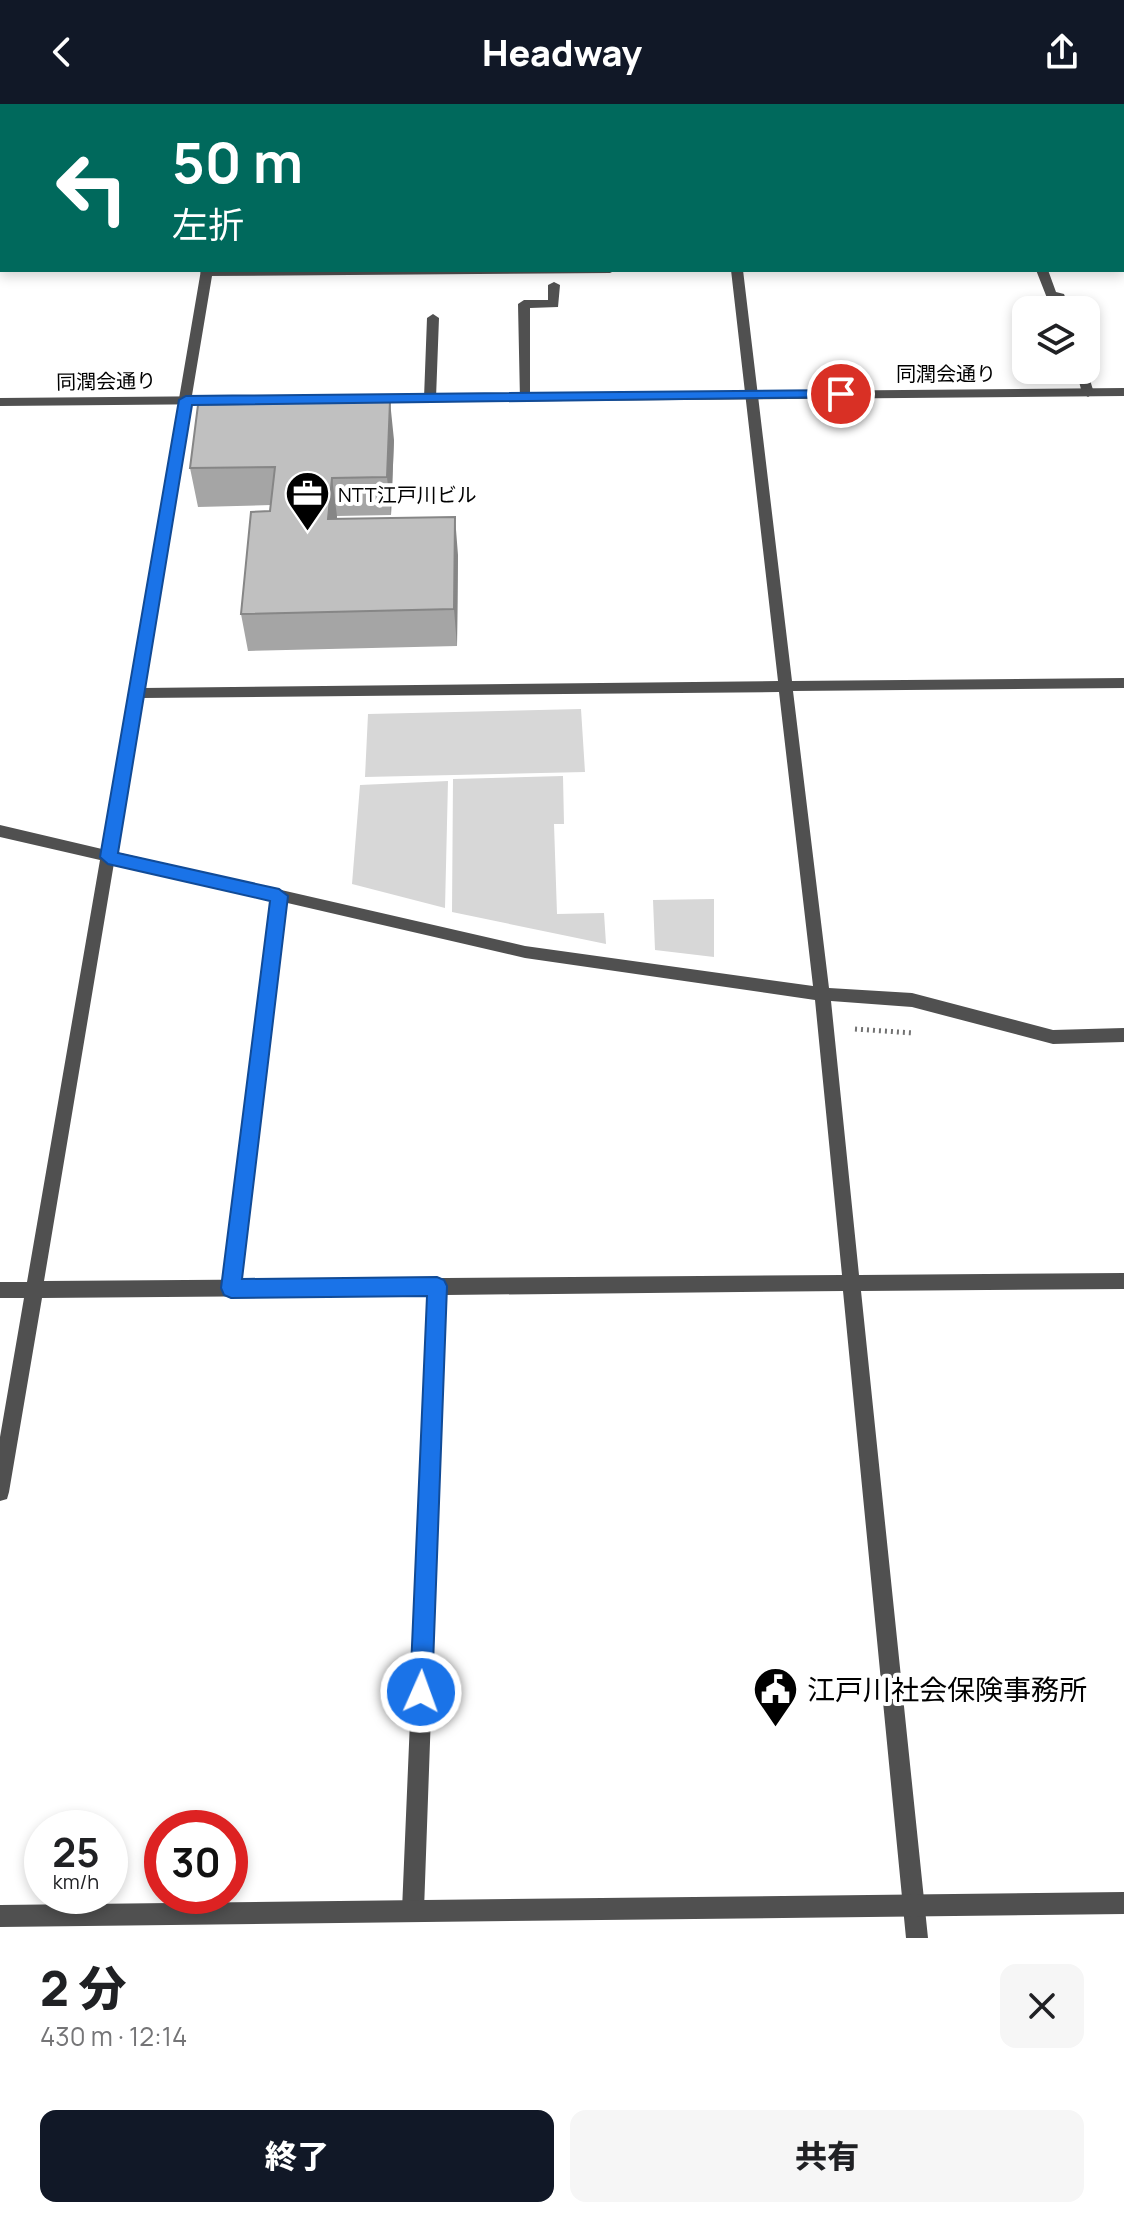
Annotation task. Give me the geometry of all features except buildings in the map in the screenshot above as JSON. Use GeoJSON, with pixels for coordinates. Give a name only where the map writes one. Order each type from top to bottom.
{"type":"FeatureCollection","features":[{"type":"Feature","properties":{"kind":"street"},"geometry":{"type":"LineString","coordinates":[[0,1492],[207,272]]}},
{"type":"Feature","properties":{"kind":"street"},"geometry":{"type":"LineString","coordinates":[[737,272],[822,994],[917,1938]]}},
{"type":"Feature","properties":{"kind":"street"},"geometry":{"type":"LineString","coordinates":[[1043,272],[1051,296]]}},
{"type":"Feature","properties":{"kind":"street"},"geometry":{"type":"LineString","coordinates":[[524,397],[524,304],[554,304],[554,285]]}},
{"type":"Feature","properties":{"kind":"street"},"geometry":{"type":"LineString","coordinates":[[430,398],[433,318]]}},
{"type":"Feature","properties":{"kind":"street"},"geometry":{"type":"LineString","coordinates":[[1086,384],[1088,393]]}},
{"type":"Feature","properties":{"kind":"street","name":"同潤会通り"},"geometry":{"type":"LineString","coordinates":[[0,402],[1124,392]]}},
{"type":"Feature","properties":{"kind":"street"},"geometry":{"type":"LineString","coordinates":[[136,693],[1124,683]]}},
{"type":"Feature","properties":{"kind":"street"},"geometry":{"type":"LineString","coordinates":[[0,831],[525,952],[822,994],[912,1000],[1053,1037],[1124,1035]]}},
{"type":"Feature","properties":{"kind":"street"},"geometry":{"type":"LineString","coordinates":[[231,1288],[279,896]]}},
{"type":"Feature","properties":{"kind":"street"},"geometry":{"type":"LineString","coordinates":[[0,1290],[1124,1281]]}},
{"type":"Feature","properties":{"kind":"street"},"geometry":{"type":"LineString","coordinates":[[413,1910],[437,1286]]}},
{"type":"Feature","properties":{"kind":"street"},"geometry":{"type":"LineString","coordinates":[[0,1916],[913,1903],[1124,1903]]}},
{"type":"Feature","properties":{"kind":"shaded area"},"geometry":{"type":"Polygon","coordinates":[[[581,709],[585,772],[365,777],[368,714],[581,709]]]}},
{"type":"Feature","properties":{"kind":"shaded area"},"geometry":{"type":"Polygon","coordinates":[[[563,776],[564,824],[554,824],[557,914],[604,913],[606,944],[452,912],[453,779],[563,776]]]}},
{"type":"Feature","properties":{"kind":"shaded area"},"geometry":{"type":"Polygon","coordinates":[[[448,781],[445,908],[352,884],[360,785],[448,781]]]}},
{"type":"Feature","properties":{"kind":"shaded area"},"geometry":{"type":"Polygon","coordinates":[[[714,899],[714,957],[655,950],[653,900],[714,899]]]}},
{"type":"Feature","properties":{"kind":"place","name":"NTT江戸川ビル"},"geometry":{"type":"Point","coordinates":[307,533]}},
{"type":"Feature","properties":{"kind":"place","name":"江戸川社会保険事務所"},"geometry":{"type":"Point","coordinates":[776,1728]}},
{"type":"Feature","properties":{"kind":"route"},"geometry":{"type":"LineString","coordinates":[[421,1692],[437,1286],[231,1288],[279,896],[108,857],[186,400],[841,394]]}}]}
